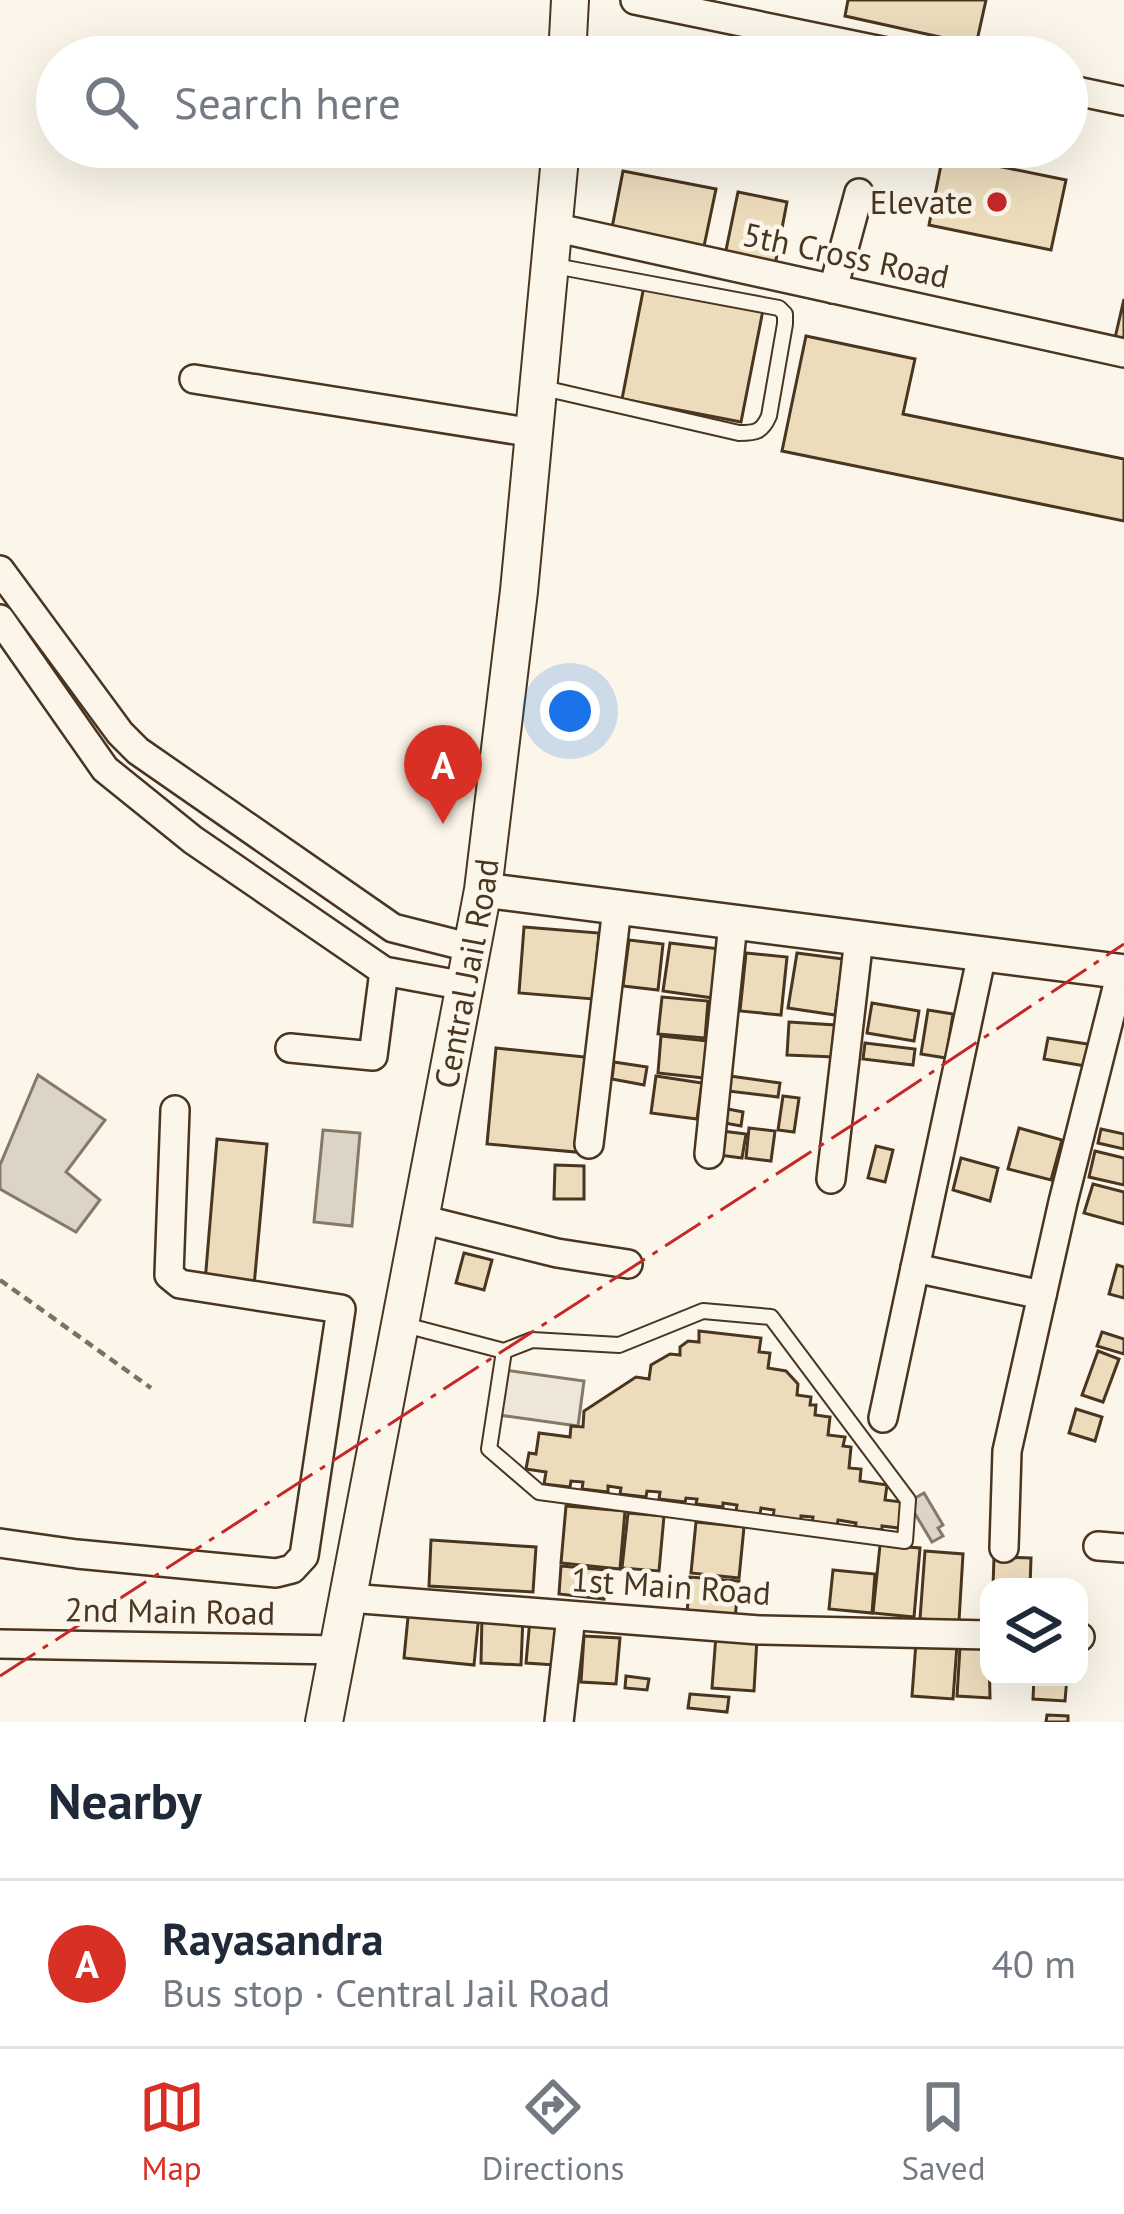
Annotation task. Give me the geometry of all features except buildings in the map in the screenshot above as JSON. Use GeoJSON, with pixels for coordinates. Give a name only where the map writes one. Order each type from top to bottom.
{"type":"FeatureCollection","features":[{"type":"Feature","properties":{"kind":"main road"},"geometry":{"type":"LineString","coordinates":[[568,36],[570,0]]}},
{"type":"Feature","properties":{"kind":"main road","name":"Central Jail Road"},"geometry":{"type":"LineString","coordinates":[[324,1722],[483,890],[519,590],[559,168]]}},
{"type":"Feature","properties":{"kind":"street"},"geometry":{"type":"LineString","coordinates":[[635,0],[809,36]]}},
{"type":"Feature","properties":{"kind":"street"},"geometry":{"type":"LineString","coordinates":[[1088,93],[1124,101]]}},
{"type":"Feature","properties":{"kind":"street"},"geometry":{"type":"LineString","coordinates":[[833,289],[860,193]]}},
{"type":"Feature","properties":{"kind":"street","name":"5th Cross Road"},"geometry":{"type":"LineString","coordinates":[[553,227],[1124,353]]}},
{"type":"Feature","properties":{"kind":"street"},"geometry":{"type":"LineString","coordinates":[[194,379],[534,433]]}},
{"type":"Feature","properties":{"kind":"street"},"geometry":{"type":"LineString","coordinates":[[0,570],[138,752],[393,928],[472,948]]}},
{"type":"Feature","properties":{"kind":"street"},"geometry":{"type":"LineString","coordinates":[[0,619],[106,769],[193,840],[384,971],[465,986]]}},
{"type":"Feature","properties":{"kind":"street"},"geometry":{"type":"LineString","coordinates":[[51,691],[77,674]]}},
{"type":"Feature","properties":{"kind":"street"},"geometry":{"type":"LineString","coordinates":[[483,890],[1122,972],[1007,1450],[1004,1547]]}},
{"type":"Feature","properties":{"kind":"street"},"geometry":{"type":"LineString","coordinates":[[589,1144],[617,908]]}},
{"type":"Feature","properties":{"kind":"street"},"geometry":{"type":"LineString","coordinates":[[709,1154],[733,923]]}},
{"type":"Feature","properties":{"kind":"street"},"geometry":{"type":"LineString","coordinates":[[831,1179],[860,938]]}},
{"type":"Feature","properties":{"kind":"street"},"geometry":{"type":"LineString","coordinates":[[883,1418],[982,954]]}},
{"type":"Feature","properties":{"kind":"street"},"geometry":{"type":"LineString","coordinates":[[290,1048],[373,1056],[384,971]]}},
{"type":"Feature","properties":{"kind":"street"},"geometry":{"type":"LineString","coordinates":[[0,1543],[276,1573],[292,1569],[304,1556],[341,1309],[180,1284],[169,1275],[175,1110]]}},
{"type":"Feature","properties":{"kind":"street"},"geometry":{"type":"LineString","coordinates":[[421,1219],[557,1253],[628,1264]]}},
{"type":"Feature","properties":{"kind":"street"},"geometry":{"type":"LineString","coordinates":[[915,1268],[1042,1295]]}},
{"type":"Feature","properties":{"kind":"street","name":"1st Main Road"},"geometry":{"type":"LineString","coordinates":[[349,1598],[759,1630],[980,1635]]}},
{"type":"Feature","properties":{"kind":"street"},"geometry":{"type":"LineString","coordinates":[[560,1722],[571,1616]]}},
{"type":"Feature","properties":{"kind":"street","name":"2nd Main Road"},"geometry":{"type":"LineString","coordinates":[[0,1644],[339,1650]]}},
{"type":"Feature","properties":{"kind":"lane"},"geometry":{"type":"LineString","coordinates":[[538,387],[755,434],[770,416],[785,324],[779,308],[550,265]]}},
{"type":"Feature","properties":{"kind":"lane"},"geometry":{"type":"LineString","coordinates":[[401,1324],[504,1351],[532,1340],[619,1345],[704,1311],[771,1317],[908,1500],[905,1541],[539,1492],[488,1449],[504,1351]]}},
{"type":"Feature","properties":{"kind":"path"},"geometry":{"type":"LineString","coordinates":[[0,1280],[151,1388]]}},
{"type":"Feature","properties":{"kind":"shaded area"},"geometry":{"type":"Polygon","coordinates":[[[38,1075],[105,1120],[66,1172],[100,1200],[76,1232],[0,1189],[0,1165],[38,1075]]]}},
{"type":"Feature","properties":{"kind":"shaded area"},"geometry":{"type":"Polygon","coordinates":[[[323,1130],[360,1133],[352,1226],[314,1222],[323,1130]]]}},
{"type":"Feature","properties":{"kind":"shaded area"},"geometry":{"type":"Polygon","coordinates":[[[497,1369],[584,1381],[578,1426],[491,1414],[497,1369]]]}},
{"type":"Feature","properties":{"kind":"shaded area"},"geometry":{"type":"Polygon","coordinates":[[[924,1493],[943,1525],[938,1528],[943,1536],[932,1542],[908,1502],[924,1493]]]}},
{"type":"Feature","properties":{"kind":"power"},"geometry":{"type":"LineString","coordinates":[[0,1676],[1124,944]]}},
{"type":"Feature","properties":{"kind":"place","name":"Elevate"},"geometry":{"type":"Point","coordinates":[997,202]}},
{"type":"Feature","properties":{"kind":"place","name":"Rayasandra"},"geometry":{"type":"Point","coordinates":[443,824]}}]}
